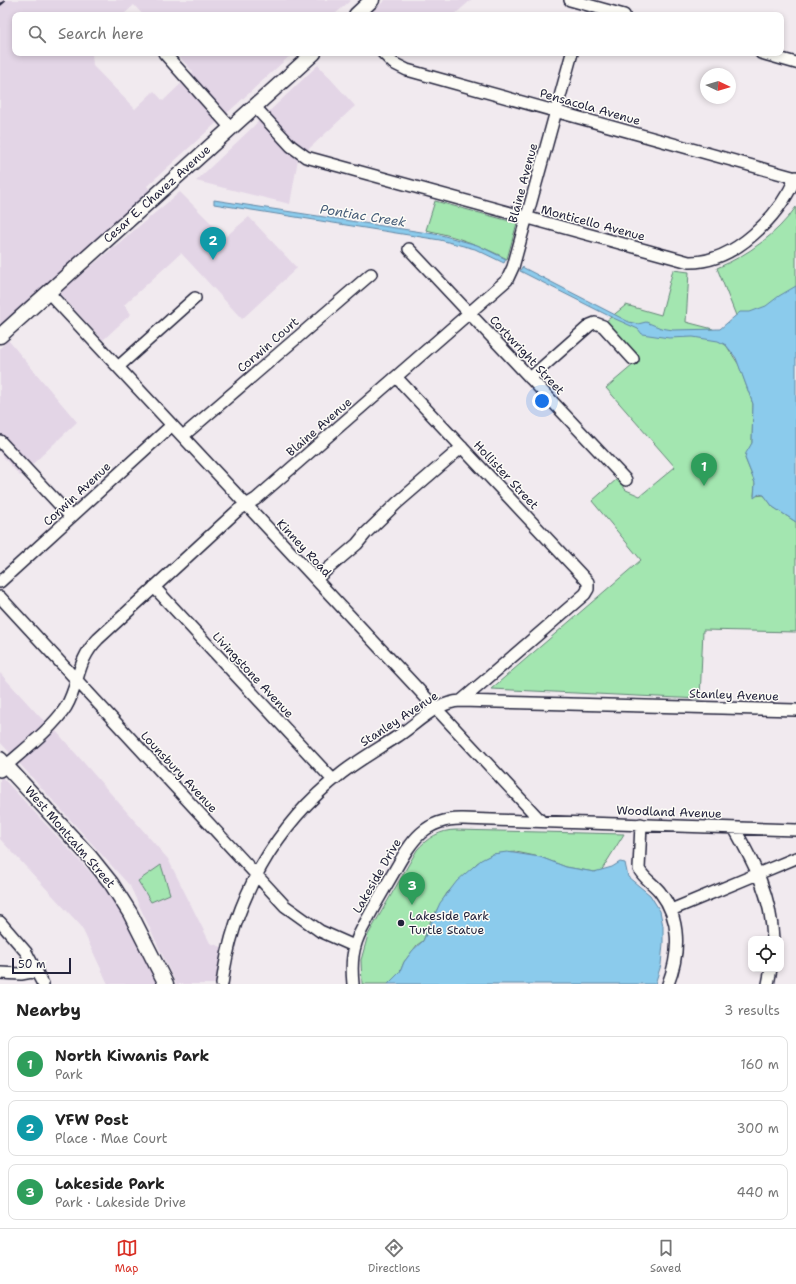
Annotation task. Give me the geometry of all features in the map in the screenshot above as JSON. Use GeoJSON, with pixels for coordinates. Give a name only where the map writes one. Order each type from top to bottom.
{"type":"FeatureCollection","features":[{"type":"Feature","properties":{"kind":"main road"},"geometry":{"type":"LineString","coordinates":[[359,12],[372,0]]}},
{"type":"Feature","properties":{"kind":"main road","name":"Cesar E. Chavez Avenue"},"geometry":{"type":"LineString","coordinates":[[0,336],[311,56]]}},
{"type":"Feature","properties":{"kind":"main road","name":"West Montcalm Street"},"geometry":{"type":"LineString","coordinates":[[2,765],[111,883],[134,918],[166,984]]}},
{"type":"Feature","properties":{"kind":"street"},"geometry":{"type":"LineString","coordinates":[[570,0],[584,10],[600,12]]}},
{"type":"Feature","properties":{"kind":"street"},"geometry":{"type":"LineString","coordinates":[[167,56],[231,128]]}},
{"type":"Feature","properties":{"kind":"street","name":"Pensacola Avenue"},"geometry":{"type":"LineString","coordinates":[[386,56],[393,63],[407,70],[796,177]]}},
{"type":"Feature","properties":{"kind":"street","name":"Blaine Avenue"},"geometry":{"type":"LineString","coordinates":[[2,765],[62,712],[71,696],[83,658],[94,642],[238,510],[256,499],[470,313],[510,276],[571,56]]}},
{"type":"Feature","properties":{"kind":"street"},"geometry":{"type":"LineString","coordinates":[[772,56],[796,63]]}},
{"type":"Feature","properties":{"kind":"street","name":"Monticello Avenue"},"geometry":{"type":"LineString","coordinates":[[255,107],[291,146],[306,157],[678,260],[697,262],[718,257],[757,232],[778,208],[796,177]]}},
{"type":"Feature","properties":{"kind":"street","name":"Cortwright Street"},"geometry":{"type":"LineString","coordinates":[[409,249],[626,480]]}},
{"type":"Feature","properties":{"kind":"street","name":"Corwin Court"},"geometry":{"type":"LineString","coordinates":[[183,436],[371,274]]}},
{"type":"Feature","properties":{"kind":"street","name":"Kinney Road"},"geometry":{"type":"LineString","coordinates":[[48,292],[541,821]]}},
{"type":"Feature","properties":{"kind":"street"},"geometry":{"type":"LineString","coordinates":[[118,367],[194,298]]}},
{"type":"Feature","properties":{"kind":"street"},"geometry":{"type":"LineString","coordinates":[[530,378],[590,325],[596,323],[603,326],[633,359]]}},
{"type":"Feature","properties":{"kind":"street","name":"Hollister Street"},"geometry":{"type":"LineString","coordinates":[[396,377],[586,579],[588,587],[585,594],[461,701]]}},
{"type":"Feature","properties":{"kind":"street","name":"Corwin Avenue"},"geometry":{"type":"LineString","coordinates":[[0,582],[172,425]]}},
{"type":"Feature","properties":{"kind":"street"},"geometry":{"type":"LineString","coordinates":[[0,441],[71,517]]}},
{"type":"Feature","properties":{"kind":"street"},"geometry":{"type":"LineString","coordinates":[[316,579],[357,544],[366,533],[397,503],[462,447]]}},
{"type":"Feature","properties":{"kind":"street","name":"Livingstone Avenue"},"geometry":{"type":"LineString","coordinates":[[154,587],[333,780]]}},
{"type":"Feature","properties":{"kind":"street","name":"Lounsbury Avenue"},"geometry":{"type":"LineString","coordinates":[[0,597],[285,906],[303,921],[326,934],[354,946]]}},
{"type":"Feature","properties":{"kind":"street","name":"Stanley Avenue"},"geometry":{"type":"LineString","coordinates":[[222,984],[227,952],[244,900],[269,852],[289,824],[333,780],[436,709],[448,703],[461,701],[796,710]]}},
{"type":"Feature","properties":{"kind":"street","name":"Lakeside Drive"},"geometry":{"type":"LineString","coordinates":[[353,984],[352,964],[354,946],[362,929],[415,838],[426,829],[440,822],[454,819],[541,821]]}},
{"type":"Feature","properties":{"kind":"street","name":"Woodland Avenue"},"geometry":{"type":"LineString","coordinates":[[541,821],[796,830]]}},
{"type":"Feature","properties":{"kind":"street"},"geometry":{"type":"LineString","coordinates":[[641,824],[639,868],[642,874],[661,893],[671,910],[676,931],[676,959],[668,984]]}},
{"type":"Feature","properties":{"kind":"street"},"geometry":{"type":"LineString","coordinates":[[734,828],[759,874],[770,906],[773,936]]}},
{"type":"Feature","properties":{"kind":"street"},"geometry":{"type":"LineString","coordinates":[[671,910],[796,858]]}},
{"type":"Feature","properties":{"kind":"street"},"geometry":{"type":"LineString","coordinates":[[0,922],[21,945],[44,984]]}},
{"type":"Feature","properties":{"kind":"street"},"geometry":{"type":"LineString","coordinates":[[0,973],[21,974],[37,970]]}},
{"type":"Feature","properties":{"kind":"street"},"geometry":{"type":"LineString","coordinates":[[768,984],[770,972]]}},
{"type":"Feature","properties":{"kind":"shaded area"},"geometry":{"type":"Polygon","coordinates":[[[0,0],[351,0],[337,12],[140,12],[134,5],[126,12],[12,12],[12,56],[92,56],[93,66],[135,109],[154,91],[163,101],[193,72],[179,56],[290,56],[147,186],[155,196],[0,336],[0,0]]]}},
{"type":"Feature","properties":{"kind":"shaded area"},"geometry":{"type":"Polygon","coordinates":[[[385,0],[471,0],[457,12],[372,12],[385,0]]]}},
{"type":"Feature","properties":{"kind":"shaded area"},"geometry":{"type":"Polygon","coordinates":[[[318,65],[355,106],[298,159],[290,204],[196,181],[318,65]]]}},
{"type":"Feature","properties":{"kind":"shaded area"},"geometry":{"type":"Polygon","coordinates":[[[180,192],[225,237],[249,217],[297,268],[242,319],[181,253],[124,305],[131,314],[103,340],[59,293],[180,192]]]}},
{"type":"Feature","properties":{"kind":"shaded area"},"geometry":{"type":"Polygon","coordinates":[[[8,340],[77,422],[20,476],[0,453],[0,348],[8,340]]]}},
{"type":"Feature","properties":{"kind":"shaded area"},"geometry":{"type":"Polygon","coordinates":[[[0,673],[40,717],[56,731],[168,859],[210,943],[222,947],[216,984],[176,984],[130,886],[0,742],[0,673]]]}},
{"type":"Feature","properties":{"kind":"shaded area"},"geometry":{"type":"Polygon","coordinates":[[[0,775],[118,902],[157,984],[108,984],[81,926],[0,839],[0,775]]]}},
{"type":"Feature","properties":{"kind":"green space"},"geometry":{"type":"Polygon","coordinates":[[[435,201],[517,223],[507,259],[487,249],[447,235],[426,230],[435,201]]]}},
{"type":"Feature","properties":{"kind":"green space"},"geometry":{"type":"Polygon","coordinates":[[[796,207],[796,341],[745,338],[717,268],[740,257],[761,243],[780,226],[796,207]]]}},
{"type":"Feature","properties":{"kind":"green space"},"geometry":{"type":"Polygon","coordinates":[[[673,270],[689,272],[686,322],[713,329],[719,341],[726,345],[739,365],[753,404],[752,443],[745,458],[755,483],[754,496],[764,495],[773,507],[796,522],[796,632],[703,630],[700,699],[491,689],[641,560],[592,501],[617,479],[626,490],[640,496],[675,467],[606,388],[640,359],[605,322],[626,305],[661,315],[673,270]]]}},
{"type":"Feature","properties":{"kind":"green space"},"geometry":{"type":"Polygon","coordinates":[[[456,830],[624,834],[601,871],[594,872],[566,867],[540,857],[516,852],[493,854],[477,863],[447,893],[431,920],[423,941],[417,945],[404,962],[400,972],[388,984],[362,984],[361,960],[368,935],[417,850],[425,842],[439,833],[456,830]]]}},
{"type":"Feature","properties":{"kind":"green space"},"geometry":{"type":"Polygon","coordinates":[[[161,865],[170,894],[151,902],[138,881],[161,865]]]}},
{"type":"Feature","properties":{"kind":"water"},"geometry":{"type":"Polygon","coordinates":[[[214,200],[441,235],[477,245],[506,259],[504,263],[475,249],[440,240],[214,204],[214,200]]]}},
{"type":"Feature","properties":{"kind":"water"},"geometry":{"type":"Polygon","coordinates":[[[522,267],[629,322],[638,324],[646,322],[661,328],[673,330],[720,329],[740,312],[750,312],[766,306],[796,286],[796,522],[773,507],[764,495],[759,494],[754,498],[755,483],[745,458],[746,453],[752,443],[753,404],[736,358],[726,345],[718,341],[693,337],[669,338],[642,334],[638,329],[520,271],[522,267]]]}},
{"type":"Feature","properties":{"kind":"water"},"geometry":{"type":"Polygon","coordinates":[[[507,852],[540,857],[566,867],[594,872],[612,867],[620,862],[625,863],[628,877],[650,895],[660,911],[663,926],[663,943],[661,965],[655,984],[388,984],[400,972],[404,962],[413,950],[423,941],[440,903],[457,881],[481,860],[493,854],[507,852]]]}},
{"type":"Feature","properties":{"kind":"railway"},"geometry":{"type":"LineString","coordinates":[[0,5],[6,0]]}},
{"type":"Feature","properties":{"kind":"place","name":"VFW Post"},"geometry":{"type":"Point","coordinates":[213,260]}},
{"type":"Feature","properties":{"kind":"place","name":"North Kiwanis Park"},"geometry":{"type":"Point","coordinates":[704,486]}},
{"type":"Feature","properties":{"kind":"place","name":"Lakeside Park"},"geometry":{"type":"Point","coordinates":[412,905]}},
{"type":"Feature","properties":{"kind":"place","name":"Lakeside Park Turtle Statue"},"geometry":{"type":"Point","coordinates":[401,923]}},
{"type":"Feature","properties":{"kind":"water label","name":"Pontiac Creek"},"geometry":{"type":"Point","coordinates":[363,215]}}]}
